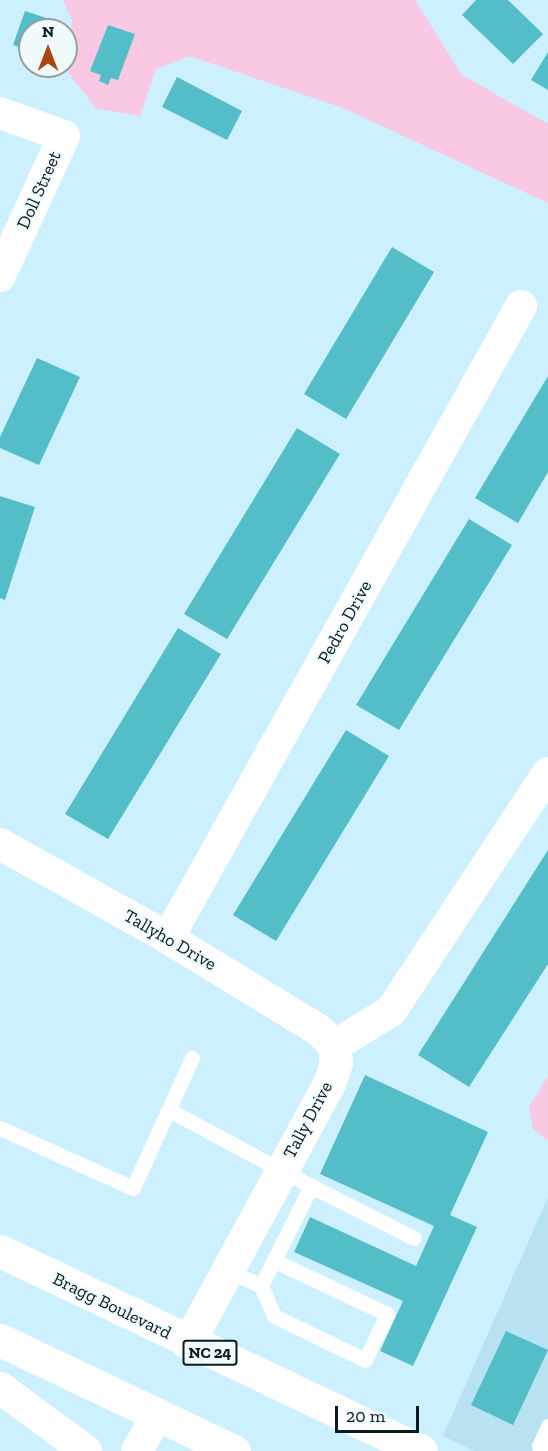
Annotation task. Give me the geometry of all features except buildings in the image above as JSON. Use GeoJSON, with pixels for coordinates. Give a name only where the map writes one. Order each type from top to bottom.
{"type":"FeatureCollection","features":[{"type":"Feature","properties":{"kind":"main road","name":"Tally Drive"},"geometry":{"type":"LineString","coordinates":[[188,1343],[330,1081],[336,1062],[334,1046]]}},
{"type":"Feature","properties":{"kind":"main road","name":"Bragg Boulevard"},"geometry":{"type":"LineString","coordinates":[[0,1251],[188,1343],[421,1451]]}},
{"type":"Feature","properties":{"kind":"main road"},"geometry":{"type":"LineString","coordinates":[[0,1340],[234,1451]]}},
{"type":"Feature","properties":{"kind":"street","name":"Doll Street"},"geometry":{"type":"LineString","coordinates":[[0,113],[64,136],[0,276]]}},
{"type":"Feature","properties":{"kind":"street","name":"Pedro Drive"},"geometry":{"type":"LineString","coordinates":[[168,938],[521,306]]}},
{"type":"Feature","properties":{"kind":"street"},"geometry":{"type":"LineString","coordinates":[[334,1046],[391,1011],[548,773]]}},
{"type":"Feature","properties":{"kind":"street","name":"Tallyho Drive"},"geometry":{"type":"LineString","coordinates":[[0,844],[168,938],[319,1030],[334,1046]]}},
{"type":"Feature","properties":{"kind":"street"},"geometry":{"type":"LineString","coordinates":[[0,1388],[86,1451]]}},
{"type":"Feature","properties":{"kind":"street"},"geometry":{"type":"LineString","coordinates":[[137,1451],[157,1415]]}},
{"type":"Feature","properties":{"kind":"lane"},"geometry":{"type":"LineString","coordinates":[[0,1128],[134,1188],[192,1058]]}},
{"type":"Feature","properties":{"kind":"lane"},"geometry":{"type":"LineString","coordinates":[[169,1110],[281,1172],[414,1238]]}},
{"type":"Feature","properties":{"kind":"lane"},"geometry":{"type":"LineString","coordinates":[[261,1286],[311,1186]]}},
{"type":"Feature","properties":{"kind":"lane"},"geometry":{"type":"LineString","coordinates":[[227,1270],[261,1286],[274,1316],[365,1360],[387,1314],[275,1261]]}},
{"type":"Feature","properties":{"kind":"lane"},"geometry":{"type":"LineString","coordinates":[[548,1426],[539,1446],[548,1450]]}},
{"type":"Feature","properties":{"kind":"shaded area"},"geometry":{"type":"Polygon","coordinates":[[[63,0],[415,0],[462,75],[548,124],[548,203],[343,108],[189,56],[156,69],[140,116],[96,108],[72,78],[78,78],[78,18],[71,18],[63,0]]]}},
{"type":"Feature","properties":{"kind":"shaded area"},"geometry":{"type":"Polygon","coordinates":[[[548,1076],[548,1141],[533,1129],[529,1107],[548,1076]]]}},
{"type":"Feature","properties":{"kind":"shaded area"},"geometry":{"type":"Polygon","coordinates":[[[548,1197],[548,1451],[474,1451],[443,1436],[548,1197]]]}}]}
